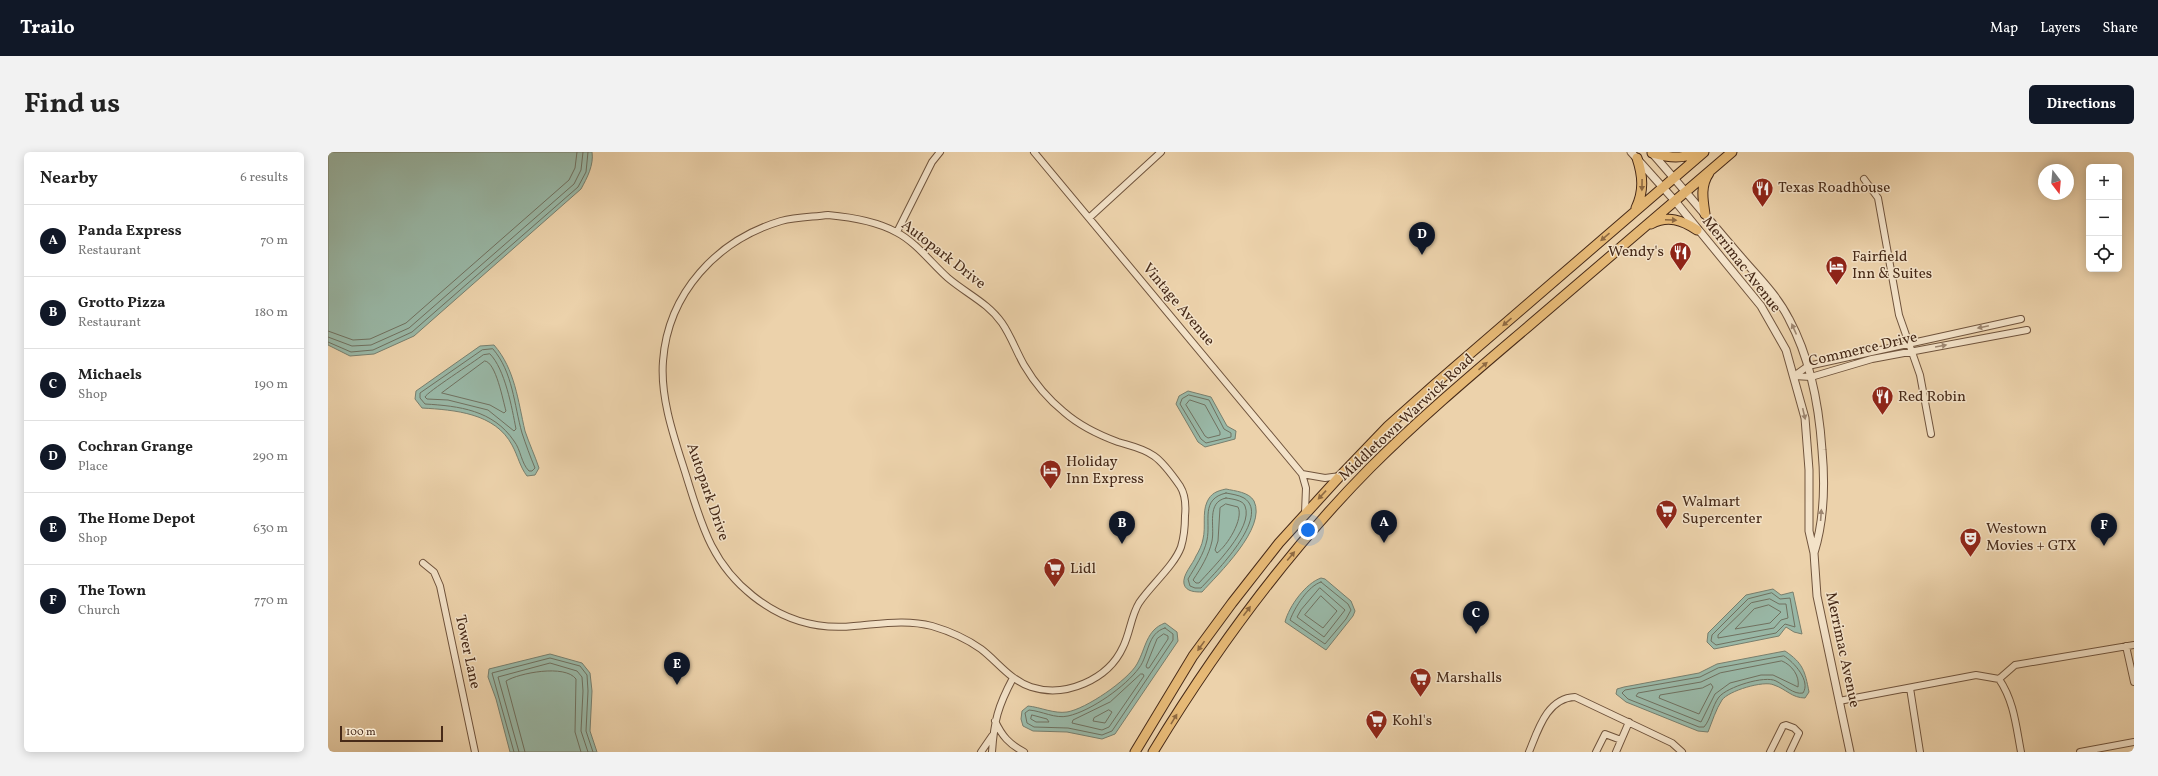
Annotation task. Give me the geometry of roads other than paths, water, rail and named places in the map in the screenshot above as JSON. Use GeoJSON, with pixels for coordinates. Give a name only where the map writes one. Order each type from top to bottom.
{"type":"FeatureCollection","features":[{"type":"Feature","properties":{"kind":"main road"},"geometry":{"type":"LineString","coordinates":[[1652,153],[1670,158],[1685,158],[1699,152]]}},
{"type":"Feature","properties":{"kind":"main road","name":"Middletown Warwick Road"},"geometry":{"type":"LineString","coordinates":[[1135,752],[1193,656],[1256,571],[1305,513],[1340,476],[1388,426],[1424,393],[1704,152]]}},
{"type":"Feature","properties":{"kind":"main road","name":"Middletown Warwick Road"},"geometry":{"type":"LineString","coordinates":[[1154,752],[1227,638],[1266,586],[1352,487],[1438,405],[1732,152]]}},
{"type":"Feature","properties":{"kind":"main road"},"geometry":{"type":"LineString","coordinates":[[1634,155],[1642,170],[1642,188],[1640,199],[1635,211]]}},
{"type":"Feature","properties":{"kind":"main road"},"geometry":{"type":"LineString","coordinates":[[1705,214],[1703,190],[1705,179],[1710,170]]}},
{"type":"Feature","properties":{"kind":"main road"},"geometry":{"type":"LineString","coordinates":[[1644,227],[1656,221],[1668,219],[1683,221],[1697,230]]}},
{"type":"Feature","properties":{"kind":"street"},"geometry":{"type":"LineString","coordinates":[[897,232],[932,162],[940,152]]}},
{"type":"Feature","properties":{"kind":"street","name":"Vintage Avenue"},"geometry":{"type":"LineString","coordinates":[[1034,152],[1302,474],[1306,488],[1305,513]]}},
{"type":"Feature","properties":{"kind":"street"},"geometry":{"type":"LineString","coordinates":[[1089,218],[1161,152]]}},
{"type":"Feature","properties":{"kind":"street","name":"Merrimac Avenue"},"geometry":{"type":"LineString","coordinates":[[1652,153],[1765,283],[1785,312],[1800,343],[1808,366],[1820,415],[1823,461],[1819,537],[1814,553]]}},
{"type":"Feature","properties":{"kind":"street","name":"Merrimac Avenue"},"geometry":{"type":"LineString","coordinates":[[1634,155],[1675,201],[1697,230],[1761,306],[1786,350],[1805,418],[1809,470],[1809,531],[1814,553],[1817,596],[1850,752]]}},
{"type":"Feature","properties":{"kind":"street"},"geometry":{"type":"LineString","coordinates":[[1864,179],[1878,198],[1899,315],[1920,375],[1931,434]]}},
{"type":"Feature","properties":{"kind":"street","name":"Autopark Drive"},"geometry":{"type":"LineString","coordinates":[[828,215],[848,217],[897,232],[950,280],[987,305],[1002,322],[1024,365],[1046,395],[1066,415],[1090,430],[1139,448],[1153,455],[1163,463],[1181,488],[1186,508],[1180,550],[1136,608],[1122,650],[1107,670],[1090,682],[1053,690],[1032,687],[1013,678],[983,650],[966,639],[928,625],[878,623],[855,626],[816,626],[776,613],[734,581],[717,557],[701,523],[678,451],[667,406],[663,362],[668,332],[680,301],[702,270],[739,238],[786,220],[828,215]]}},
{"type":"Feature","properties":{"kind":"street","name":"Commerce Drive"},"geometry":{"type":"LineString","coordinates":[[1794,376],[1808,366],[1908,342],[2021,319]]}},
{"type":"Feature","properties":{"kind":"street","name":"Commerce Drive"},"geometry":{"type":"LineString","coordinates":[[1794,376],[1811,377],[1872,359],[2027,330]]}},
{"type":"Feature","properties":{"kind":"street"},"geometry":{"type":"LineString","coordinates":[[1302,474],[1325,478],[1340,476]]}},
{"type":"Feature","properties":{"kind":"street","name":"Tower Lane"},"geometry":{"type":"LineString","coordinates":[[423,563],[434,572],[440,586],[475,752]]}},
{"type":"Feature","properties":{"kind":"street"},"geometry":{"type":"LineString","coordinates":[[1999,679],[2015,665],[2134,645]]}},
{"type":"Feature","properties":{"kind":"street"},"geometry":{"type":"LineString","coordinates":[[2126,646],[2134,682]]}},
{"type":"Feature","properties":{"kind":"street"},"geometry":{"type":"LineString","coordinates":[[1839,701],[1976,675],[1999,679],[2007,690],[2012,704],[2021,752]]}},
{"type":"Feature","properties":{"kind":"street"},"geometry":{"type":"LineString","coordinates":[[992,752],[995,720],[1000,701],[1013,678]]}},
{"type":"Feature","properties":{"kind":"street"},"geometry":{"type":"LineString","coordinates":[[1910,688],[1920,752]]}},
{"type":"Feature","properties":{"kind":"street"},"geometry":{"type":"LineString","coordinates":[[1529,752],[1542,720],[1551,707],[1565,697],[1575,697],[1629,722],[1672,743],[1682,752]]}},
{"type":"Feature","properties":{"kind":"street"},"geometry":{"type":"LineString","coordinates":[[995,720],[1001,735],[1012,745],[1024,752]]}},
{"type":"Feature","properties":{"kind":"street"},"geometry":{"type":"LineString","coordinates":[[1616,752],[1629,722]]}},
{"type":"Feature","properties":{"kind":"street"},"geometry":{"type":"LineString","coordinates":[[1770,752],[1783,726],[1786,725],[1798,733],[1790,752]]}},
{"type":"Feature","properties":{"kind":"street"},"geometry":{"type":"LineString","coordinates":[[981,752],[993,734]]}},
{"type":"Feature","properties":{"kind":"street"},"geometry":{"type":"LineString","coordinates":[[1596,752],[1605,734],[1621,740]]}},
{"type":"Feature","properties":{"kind":"street"},"geometry":{"type":"LineString","coordinates":[[2080,752],[2134,742]]}},
{"type":"Feature","properties":{"kind":"water"},"geometry":{"type":"Polygon","coordinates":[[[328,152],[592,152],[592,162],[590,171],[581,189],[414,336],[374,354],[350,356],[328,345],[328,152]]]}},
{"type":"Feature","properties":{"kind":"water"},"geometry":{"type":"Polygon","coordinates":[[[494,345],[507,364],[515,386],[525,431],[539,468],[535,475],[527,476],[505,434],[495,426],[473,415],[448,410],[422,408],[415,399],[416,391],[480,346],[494,345]]]}},
{"type":"Feature","properties":{"kind":"water"},"geometry":{"type":"Polygon","coordinates":[[[1188,391],[1211,397],[1227,426],[1236,431],[1235,439],[1205,447],[1198,442],[1176,404],[1179,396],[1188,391]]]}},
{"type":"Feature","properties":{"kind":"water"},"geometry":{"type":"Polygon","coordinates":[[[1226,489],[1242,492],[1252,498],[1256,512],[1254,524],[1239,550],[1202,592],[1192,591],[1185,587],[1184,581],[1186,573],[1195,559],[1202,543],[1206,506],[1212,494],[1226,489]]]}},
{"type":"Feature","properties":{"kind":"water"},"geometry":{"type":"Polygon","coordinates":[[[1321,578],[1325,579],[1351,601],[1355,611],[1353,616],[1326,650],[1285,622],[1294,602],[1304,590],[1321,578]]]}},
{"type":"Feature","properties":{"kind":"water"},"geometry":{"type":"Polygon","coordinates":[[[1773,589],[1781,595],[1793,592],[1802,634],[1794,632],[1786,627],[1779,636],[1714,649],[1707,642],[1708,633],[1746,595],[1773,589]]]}},
{"type":"Feature","properties":{"kind":"water"},"geometry":{"type":"Polygon","coordinates":[[[1165,623],[1177,632],[1178,641],[1115,734],[1102,739],[1067,732],[1033,731],[1023,726],[1021,719],[1022,711],[1028,706],[1057,712],[1067,712],[1075,710],[1106,693],[1132,671],[1140,658],[1150,635],[1159,626],[1165,623]]]}},
{"type":"Feature","properties":{"kind":"water"},"geometry":{"type":"Polygon","coordinates":[[[1785,651],[1796,660],[1802,668],[1809,692],[1805,698],[1796,697],[1774,685],[1769,684],[1746,687],[1731,693],[1722,700],[1708,732],[1698,731],[1626,702],[1616,694],[1617,689],[1624,687],[1699,673],[1717,664],[1785,651]]]}},
{"type":"Feature","properties":{"kind":"water"},"geometry":{"type":"Polygon","coordinates":[[[550,654],[582,663],[590,673],[592,691],[590,731],[597,752],[510,752],[496,699],[488,677],[489,669],[550,654]]]}},
{"type":"Feature","properties":{"kind":"place","name":"Texas Roadhouse"},"geometry":{"type":"Point","coordinates":[1762,208]}},
{"type":"Feature","properties":{"kind":"place","name":"Cochran Grange"},"geometry":{"type":"Point","coordinates":[1422,255]}},
{"type":"Feature","properties":{"kind":"place","name":"Wendy's"},"geometry":{"type":"Point","coordinates":[1680,272]}},
{"type":"Feature","properties":{"kind":"place","name":"Fairfield Inn & Suites"},"geometry":{"type":"Point","coordinates":[1837,286]}},
{"type":"Feature","properties":{"kind":"place","name":"Red Robin"},"geometry":{"type":"Point","coordinates":[1882,416]}},
{"type":"Feature","properties":{"kind":"place","name":"Holiday Inn Express"},"geometry":{"type":"Point","coordinates":[1051,490]}},
{"type":"Feature","properties":{"kind":"place","name":"Walmart Supercenter"},"geometry":{"type":"Point","coordinates":[1667,530]}},
{"type":"Feature","properties":{"kind":"place","name":"Panda Express"},"geometry":{"type":"Point","coordinates":[1384,543]}},
{"type":"Feature","properties":{"kind":"place","name":"Grotto Pizza"},"geometry":{"type":"Point","coordinates":[1122,544]}},
{"type":"Feature","properties":{"kind":"place","name":"The Town"},"geometry":{"type":"Point","coordinates":[2104,546]}},
{"type":"Feature","properties":{"kind":"place","name":"Westown Movies + GTX"},"geometry":{"type":"Point","coordinates":[1970,558]}},
{"type":"Feature","properties":{"kind":"place","name":"Lidl"},"geometry":{"type":"Point","coordinates":[1055,588]}},
{"type":"Feature","properties":{"kind":"place","name":"Michaels"},"geometry":{"type":"Point","coordinates":[1476,634]}},
{"type":"Feature","properties":{"kind":"place","name":"The Home Depot"},"geometry":{"type":"Point","coordinates":[677,685]}},
{"type":"Feature","properties":{"kind":"place","name":"Marshalls"},"geometry":{"type":"Point","coordinates":[1420,698]}},
{"type":"Feature","properties":{"kind":"place","name":"Kohl's"},"geometry":{"type":"Point","coordinates":[1376,740]}}]}
